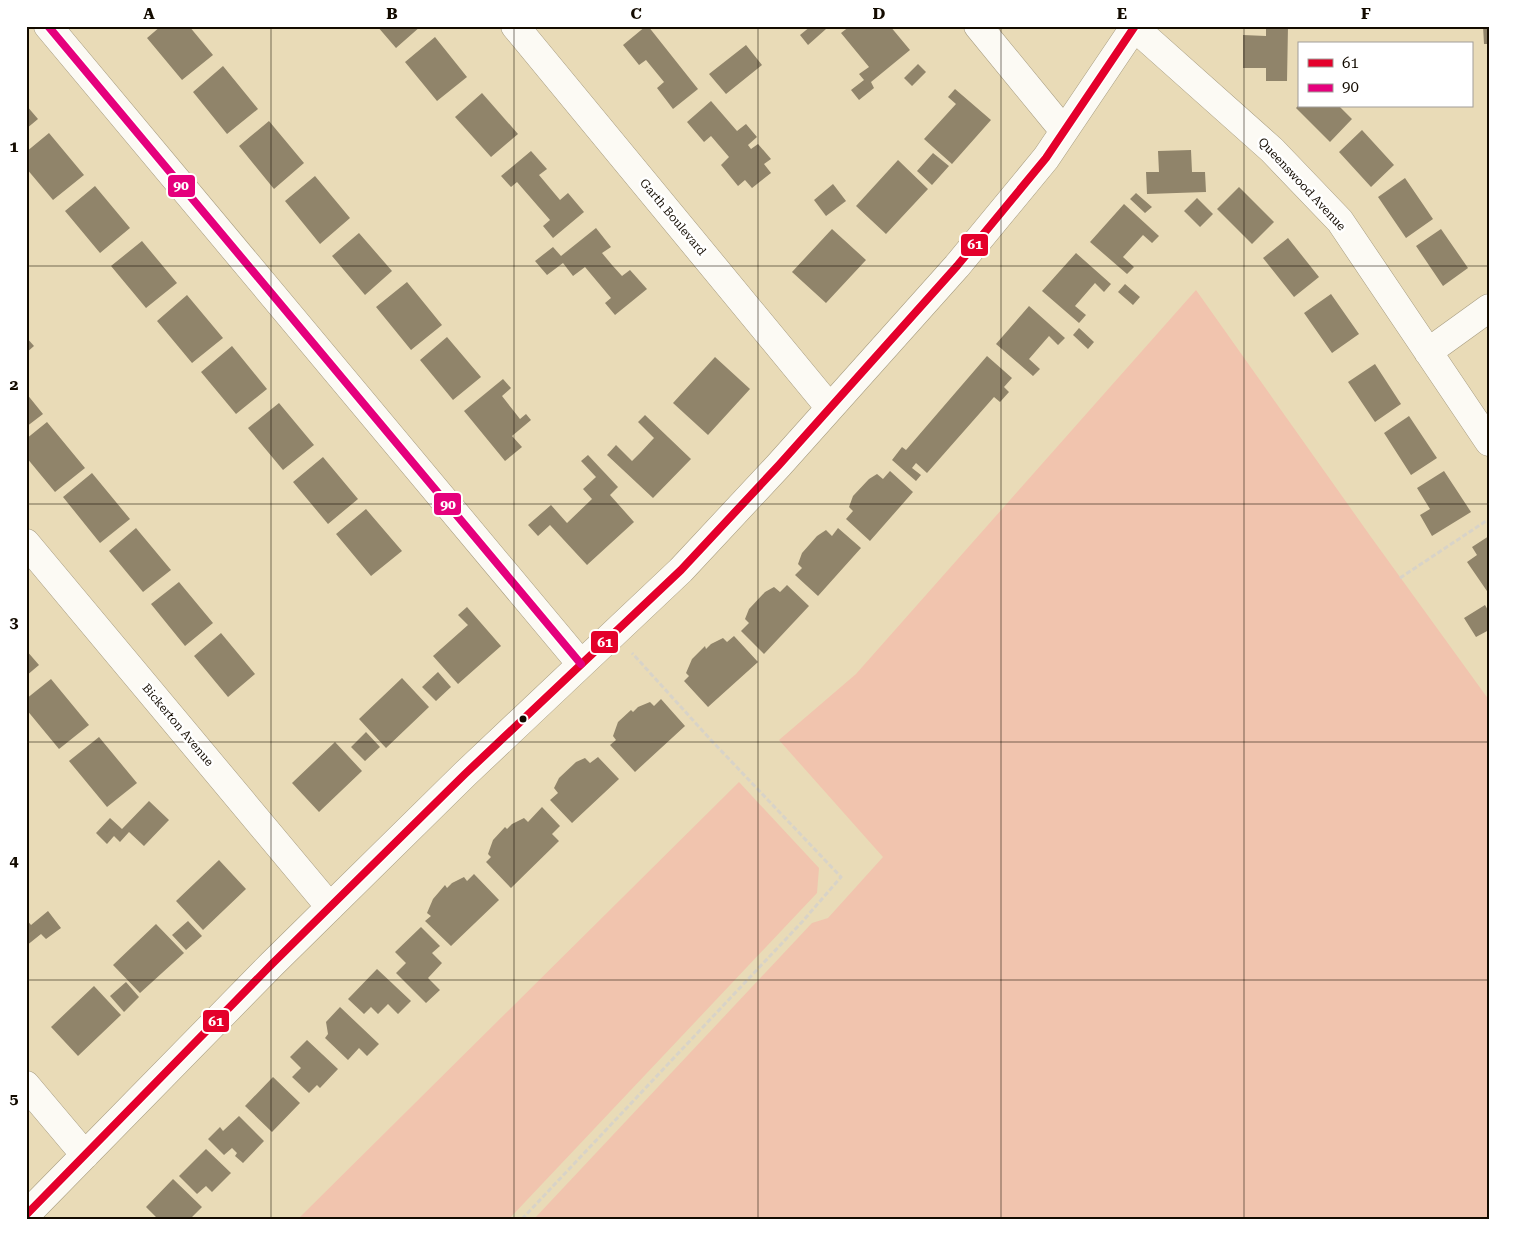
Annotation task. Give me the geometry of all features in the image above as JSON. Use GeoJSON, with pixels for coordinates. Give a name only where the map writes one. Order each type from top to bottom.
{"type":"FeatureCollection","features":[{"type":"Feature","properties":{"kind":"street"},"geometry":{"type":"LineString","coordinates":[[48,26],[581,664]]}},
{"type":"Feature","properties":{"kind":"street","name":"Garth Boulevard"},"geometry":{"type":"LineString","coordinates":[[515,26],[830,408]]}},
{"type":"Feature","properties":{"kind":"street"},"geometry":{"type":"LineString","coordinates":[[978,26],[1064,131]]}},
{"type":"Feature","properties":{"kind":"street"},"geometry":{"type":"LineString","coordinates":[[26,1215],[272,964],[464,774],[681,570],[957,266],[1046,158],[1134,27]]}},
{"type":"Feature","properties":{"kind":"street","name":"Queenswood Avenue"},"geometry":{"type":"LineString","coordinates":[[1134,27],[1272,150],[1340,221],[1489,442]]}},
{"type":"Feature","properties":{"kind":"street"},"geometry":{"type":"LineString","coordinates":[[1428,352],[1489,308]]}},
{"type":"Feature","properties":{"kind":"street","name":"Bickerton Avenue"},"geometry":{"type":"LineString","coordinates":[[26,543],[330,907]]}},
{"type":"Feature","properties":{"kind":"street"},"geometry":{"type":"LineString","coordinates":[[26,1085],[84,1155]]}},
{"type":"Feature","properties":{"kind":"path"},"geometry":{"type":"LineString","coordinates":[[1400,578],[1489,519]]}},
{"type":"Feature","properties":{"kind":"path"},"geometry":{"type":"LineString","coordinates":[[522,1219],[802,922],[842,877],[710,739],[614,633]]}},
{"type":"Feature","properties":{"kind":"shaded area"},"geometry":{"type":"Polygon","coordinates":[[[1196,290],[1489,700],[1489,1219],[534,1219],[812,923],[828,918],[883,857],[779,740],[856,674],[1196,290]]]}},
{"type":"Feature","properties":{"kind":"shaded area"},"geometry":{"type":"Polygon","coordinates":[[[739,782],[819,868],[817,893],[509,1219],[298,1219],[739,782]]]}},
{"type":"Feature","properties":{"kind":"building"},"geometry":{"type":"Polygon","coordinates":[[[161,26],[189,26],[213,55],[182,80],[147,38],[161,26]]]}},
{"type":"Feature","properties":{"kind":"building"},"geometry":{"type":"Polygon","coordinates":[[[377,26],[421,26],[396,48],[377,26]]]}},
{"type":"Feature","properties":{"kind":"building"},"geometry":{"type":"Polygon","coordinates":[[[648,26],[698,89],[673,109],[657,88],[664,82],[646,60],[639,65],[623,45],[648,26]]]}},
{"type":"Feature","properties":{"kind":"building"},"geometry":{"type":"Polygon","coordinates":[[[811,26],[824,26],[826,29],[808,45],[800,35],[811,26]]]}},
{"type":"Feature","properties":{"kind":"building"},"geometry":{"type":"Polygon","coordinates":[[[850,26],[890,26],[910,50],[871,82],[874,88],[859,100],[851,90],[864,80],[859,74],[869,67],[841,33],[850,26]]]}},
{"type":"Feature","properties":{"kind":"building"},"geometry":{"type":"Polygon","coordinates":[[[1266,26],[1288,26],[1287,81],[1266,81],[1266,68],[1243,68],[1243,35],[1266,36],[1266,26]]]}},
{"type":"Feature","properties":{"kind":"building"},"geometry":{"type":"Polygon","coordinates":[[[1483,26],[1489,26],[1489,44],[1484,44],[1483,26]]]}},
{"type":"Feature","properties":{"kind":"building"},"geometry":{"type":"Polygon","coordinates":[[[435,37],[467,77],[437,101],[405,62],[435,37]]]}},
{"type":"Feature","properties":{"kind":"building"},"geometry":{"type":"Polygon","coordinates":[[[746,45],[762,65],[726,94],[709,74],[746,45]]]}},
{"type":"Feature","properties":{"kind":"building"},"geometry":{"type":"Polygon","coordinates":[[[918,64],[926,72],[912,86],[904,78],[918,64]]]}},
{"type":"Feature","properties":{"kind":"building"},"geometry":{"type":"Polygon","coordinates":[[[223,66],[258,109],[227,134],[193,92],[223,66]]]}},
{"type":"Feature","properties":{"kind":"building"},"geometry":{"type":"Polygon","coordinates":[[[955,89],[991,120],[952,164],[924,139],[956,104],[948,97],[955,89]]]}},
{"type":"Feature","properties":{"kind":"building"},"geometry":{"type":"Polygon","coordinates":[[[482,93],[518,134],[491,157],[455,117],[482,93]]]}},
{"type":"Feature","properties":{"kind":"building"},"geometry":{"type":"Polygon","coordinates":[[[711,101],[737,131],[746,124],[757,137],[748,145],[751,149],[758,144],[771,159],[764,164],[771,173],[752,188],[745,180],[738,186],[721,165],[729,157],[711,136],[704,142],[687,122],[711,101]]]}},
{"type":"Feature","properties":{"kind":"building"},"geometry":{"type":"Polygon","coordinates":[[[26,105],[38,119],[26,129],[26,105]]]}},
{"type":"Feature","properties":{"kind":"building"},"geometry":{"type":"Polygon","coordinates":[[[1298,106],[1298,108],[1341,108],[1352,119],[1330,142],[1296,108],[1298,106]]]}},
{"type":"Feature","properties":{"kind":"building"},"geometry":{"type":"Polygon","coordinates":[[[269,121],[304,163],[274,189],[239,146],[269,121]]]}},
{"type":"Feature","properties":{"kind":"building"},"geometry":{"type":"Polygon","coordinates":[[[1362,130],[1394,165],[1371,187],[1339,152],[1362,130]]]}},
{"type":"Feature","properties":{"kind":"building"},"geometry":{"type":"Polygon","coordinates":[[[49,133],[84,175],[53,200],[26,168],[26,152],[49,133]]]}},
{"type":"Feature","properties":{"kind":"building"},"geometry":{"type":"Polygon","coordinates":[[[1191,150],[1192,172],[1205,172],[1206,192],[1147,194],[1146,172],[1159,172],[1158,151],[1191,150]]]}},
{"type":"Feature","properties":{"kind":"building"},"geometry":{"type":"Polygon","coordinates":[[[531,151],[547,169],[539,175],[560,200],[568,193],[584,212],[553,238],[543,226],[550,220],[517,182],[511,187],[501,176],[531,151]]]}},
{"type":"Feature","properties":{"kind":"building"},"geometry":{"type":"Polygon","coordinates":[[[933,153],[949,166],[932,185],[917,171],[933,153]]]}},
{"type":"Feature","properties":{"kind":"building"},"geometry":{"type":"Polygon","coordinates":[[[898,160],[928,189],[886,234],[856,206],[898,160]]]}},
{"type":"Feature","properties":{"kind":"building"},"geometry":{"type":"Polygon","coordinates":[[[315,176],[350,218],[320,244],[285,201],[315,176]]]}},
{"type":"Feature","properties":{"kind":"building"},"geometry":{"type":"Polygon","coordinates":[[[1405,178],[1433,219],[1406,238],[1378,197],[1405,178]]]}},
{"type":"Feature","properties":{"kind":"building"},"geometry":{"type":"Polygon","coordinates":[[[833,184],[846,201],[826,216],[814,200],[833,184]]]}},
{"type":"Feature","properties":{"kind":"building"},"geometry":{"type":"Polygon","coordinates":[[[95,186],[130,228],[100,253],[65,211],[95,186]]]}},
{"type":"Feature","properties":{"kind":"building"},"geometry":{"type":"Polygon","coordinates":[[[1239,187],[1274,222],[1252,244],[1217,209],[1239,187]]]}},
{"type":"Feature","properties":{"kind":"building"},"geometry":{"type":"Polygon","coordinates":[[[1136,193],[1152,207],[1145,213],[1130,199],[1136,193]]]}},
{"type":"Feature","properties":{"kind":"building"},"geometry":{"type":"Polygon","coordinates":[[[1197,198],[1213,214],[1200,227],[1184,211],[1197,198]]]}},
{"type":"Feature","properties":{"kind":"building"},"geometry":{"type":"Polygon","coordinates":[[[1124,204],[1159,236],[1152,243],[1143,235],[1123,257],[1134,267],[1127,274],[1090,242],[1124,204]]]}},
{"type":"Feature","properties":{"kind":"building"},"geometry":{"type":"Polygon","coordinates":[[[596,228],[611,247],[602,253],[612,265],[622,276],[630,270],[647,289],[615,315],[605,303],[611,298],[585,267],[573,276],[563,263],[547,275],[535,261],[553,247],[561,256],[596,228]]]}},
{"type":"Feature","properties":{"kind":"building"},"geometry":{"type":"Polygon","coordinates":[[[832,229],[866,260],[826,303],[792,272],[832,229]]]}},
{"type":"Feature","properties":{"kind":"building"},"geometry":{"type":"Polygon","coordinates":[[[1441,229],[1468,268],[1443,286],[1416,246],[1441,229]]]}},
{"type":"Feature","properties":{"kind":"building"},"geometry":{"type":"Polygon","coordinates":[[[359,233],[392,271],[365,295],[332,256],[359,233]]]}},
{"type":"Feature","properties":{"kind":"building"},"geometry":{"type":"Polygon","coordinates":[[[1288,238],[1319,277],[1294,297],[1263,258],[1288,238]]]}},
{"type":"Feature","properties":{"kind":"building"},"geometry":{"type":"Polygon","coordinates":[[[142,241],[177,283],[146,308],[111,266],[142,241]]]}},
{"type":"Feature","properties":{"kind":"building"},"geometry":{"type":"Polygon","coordinates":[[[1076,253],[1111,284],[1104,292],[1095,283],[1075,306],[1086,315],[1079,323],[1042,291],[1076,253]]]}},
{"type":"Feature","properties":{"kind":"building"},"geometry":{"type":"Polygon","coordinates":[[[407,282],[442,325],[411,350],[376,307],[407,282]]]}},
{"type":"Feature","properties":{"kind":"building"},"geometry":{"type":"Polygon","coordinates":[[[1125,284],[1140,297],[1133,305],[1118,292],[1125,284]]]}},
{"type":"Feature","properties":{"kind":"building"},"geometry":{"type":"Polygon","coordinates":[[[1331,294],[1359,334],[1332,353],[1304,313],[1331,294]]]}},
{"type":"Feature","properties":{"kind":"building"},"geometry":{"type":"Polygon","coordinates":[[[187,295],[223,338],[192,363],[157,321],[187,295]]]}},
{"type":"Feature","properties":{"kind":"building"},"geometry":{"type":"Polygon","coordinates":[[[1029,306],[1065,338],[1058,345],[1049,336],[1029,359],[1040,369],[1033,376],[996,344],[1029,306]]]}},
{"type":"Feature","properties":{"kind":"building"},"geometry":{"type":"Polygon","coordinates":[[[1079,328],[1094,342],[1088,349],[1073,335],[1079,328]]]}},
{"type":"Feature","properties":{"kind":"building"},"geometry":{"type":"Polygon","coordinates":[[[26,337],[34,346],[26,353],[26,337]]]}},
{"type":"Feature","properties":{"kind":"building"},"geometry":{"type":"Polygon","coordinates":[[[447,337],[481,377],[453,400],[420,360],[447,337]]]}},
{"type":"Feature","properties":{"kind":"building"},"geometry":{"type":"Polygon","coordinates":[[[232,346],[267,389],[236,414],[201,372],[232,346]]]}},
{"type":"Feature","properties":{"kind":"building"},"geometry":{"type":"Polygon","coordinates":[[[987,356],[1012,378],[1004,387],[1009,392],[1000,402],[994,397],[927,473],[916,463],[912,468],[921,475],[916,481],[892,460],[902,447],[906,450],[987,356]]]}},
{"type":"Feature","properties":{"kind":"building"},"geometry":{"type":"Polygon","coordinates":[[[715,357],[750,389],[708,435],[673,403],[715,357]]]}},
{"type":"Feature","properties":{"kind":"building"},"geometry":{"type":"Polygon","coordinates":[[[1375,364],[1401,404],[1375,422],[1348,382],[1375,364]]]}},
{"type":"Feature","properties":{"kind":"building"},"geometry":{"type":"Polygon","coordinates":[[[503,379],[511,388],[502,396],[520,419],[526,414],[531,420],[512,436],[522,447],[505,461],[464,411],[503,379]]]}},
{"type":"Feature","properties":{"kind":"building"},"geometry":{"type":"Polygon","coordinates":[[[26,393],[43,414],[26,427],[26,393]]]}},
{"type":"Feature","properties":{"kind":"building"},"geometry":{"type":"Polygon","coordinates":[[[279,403],[314,445],[283,470],[248,428],[279,403]]]}},
{"type":"Feature","properties":{"kind":"building"},"geometry":{"type":"Polygon","coordinates":[[[645,415],[691,459],[653,498],[607,455],[616,445],[632,461],[641,452],[654,438],[638,422],[645,415]]]}},
{"type":"Feature","properties":{"kind":"building"},"geometry":{"type":"Polygon","coordinates":[[[1409,416],[1437,458],[1411,475],[1384,433],[1409,416]]]}},
{"type":"Feature","properties":{"kind":"building"},"geometry":{"type":"Polygon","coordinates":[[[47,422],[85,468],[55,492],[26,457],[26,439],[47,422]]]}},
{"type":"Feature","properties":{"kind":"building"},"geometry":{"type":"Polygon","coordinates":[[[588,455],[618,487],[610,495],[634,522],[587,565],[550,525],[538,536],[528,525],[551,505],[567,523],[592,499],[583,489],[596,477],[581,461],[588,455]]]}},
{"type":"Feature","properties":{"kind":"building"},"geometry":{"type":"Polygon","coordinates":[[[323,457],[358,499],[328,524],[293,482],[323,457]]]}},
{"type":"Feature","properties":{"kind":"building"},"geometry":{"type":"Polygon","coordinates":[[[890,471],[913,492],[870,541],[846,519],[853,511],[849,507],[853,496],[869,479],[877,474],[883,479],[890,471]]]}},
{"type":"Feature","properties":{"kind":"building"},"geometry":{"type":"Polygon","coordinates":[[[1444,471],[1471,512],[1432,536],[1420,515],[1430,509],[1417,488],[1444,471]]]}},
{"type":"Feature","properties":{"kind":"building"},"geometry":{"type":"Polygon","coordinates":[[[92,473],[130,519],[100,543],[63,497],[92,473]]]}},
{"type":"Feature","properties":{"kind":"building"},"geometry":{"type":"Polygon","coordinates":[[[366,509],[402,551],[371,576],[336,534],[366,509]]]}},
{"type":"Feature","properties":{"kind":"building"},"geometry":{"type":"Polygon","coordinates":[[[136,528],[171,570],[143,592],[109,551],[136,528]]]}},
{"type":"Feature","properties":{"kind":"building"},"geometry":{"type":"Polygon","coordinates":[[[838,528],[861,548],[818,596],[795,575],[802,568],[798,564],[802,553],[817,536],[826,530],[832,536],[838,528]]]}},
{"type":"Feature","properties":{"kind":"building"},"geometry":{"type":"Polygon","coordinates":[[[1489,536],[1489,594],[1467,562],[1477,555],[1472,547],[1489,536]]]}},
{"type":"Feature","properties":{"kind":"building"},"geometry":{"type":"Polygon","coordinates":[[[179,582],[213,623],[185,646],[151,604],[179,582]]]}},
{"type":"Feature","properties":{"kind":"building"},"geometry":{"type":"Polygon","coordinates":[[[787,585],[809,606],[764,654],[741,631],[749,623],[745,619],[749,609],[765,592],[774,587],[780,592],[787,585]]]}},
{"type":"Feature","properties":{"kind":"building"},"geometry":{"type":"Polygon","coordinates":[[[1485,605],[1489,612],[1489,630],[1476,637],[1464,618],[1485,605]]]}},
{"type":"Feature","properties":{"kind":"building"},"geometry":{"type":"Polygon","coordinates":[[[467,607],[501,646],[458,684],[433,656],[468,625],[458,615],[467,607]]]}},
{"type":"Feature","properties":{"kind":"building"},"geometry":{"type":"Polygon","coordinates":[[[221,633],[255,674],[228,697],[194,656],[221,633]]]}},
{"type":"Feature","properties":{"kind":"building"},"geometry":{"type":"Polygon","coordinates":[[[734,636],[758,662],[708,707],[684,681],[689,676],[686,673],[692,659],[705,646],[706,649],[723,638],[727,642],[734,636]]]}},
{"type":"Feature","properties":{"kind":"building"},"geometry":{"type":"Polygon","coordinates":[[[26,650],[39,665],[26,676],[26,650]]]}},
{"type":"Feature","properties":{"kind":"building"},"geometry":{"type":"Polygon","coordinates":[[[438,672],[451,687],[436,701],[422,687],[438,672]]]}},
{"type":"Feature","properties":{"kind":"building"},"geometry":{"type":"Polygon","coordinates":[[[402,678],[429,707],[386,748],[359,719],[402,678]]]}},
{"type":"Feature","properties":{"kind":"building"},"geometry":{"type":"Polygon","coordinates":[[[51,679],[89,725],[59,749],[26,709],[26,699],[51,679]]]}},
{"type":"Feature","properties":{"kind":"building"},"geometry":{"type":"Polygon","coordinates":[[[661,699],[685,726],[635,772],[610,745],[616,740],[613,736],[618,722],[631,710],[633,712],[638,707],[650,702],[654,706],[661,699]]]}},
{"type":"Feature","properties":{"kind":"building"},"geometry":{"type":"Polygon","coordinates":[[[366,732],[380,747],[365,761],[351,747],[366,732]]]}},
{"type":"Feature","properties":{"kind":"building"},"geometry":{"type":"Polygon","coordinates":[[[99,737],[137,783],[107,807],[69,761],[99,737]]]}},
{"type":"Feature","properties":{"kind":"building"},"geometry":{"type":"Polygon","coordinates":[[[335,742],[362,771],[319,812],[292,783],[335,742]]]}},
{"type":"Feature","properties":{"kind":"building"},"geometry":{"type":"Polygon","coordinates":[[[598,757],[619,779],[572,823],[550,800],[558,793],[554,788],[559,778],[576,762],[585,758],[590,763],[598,757]]]}},
{"type":"Feature","properties":{"kind":"building"},"geometry":{"type":"Polygon","coordinates":[[[149,801],[169,820],[144,846],[129,832],[120,842],[114,836],[107,844],[96,833],[110,818],[122,829],[149,801]]]}},
{"type":"Feature","properties":{"kind":"building"},"geometry":{"type":"Polygon","coordinates":[[[542,807],[560,826],[552,834],[559,841],[511,888],[486,862],[491,857],[488,854],[493,840],[505,827],[507,829],[524,818],[528,822],[542,807]]]}},
{"type":"Feature","properties":{"kind":"building"},"geometry":{"type":"Polygon","coordinates":[[[219,860],[246,889],[203,930],[176,901],[219,860]]]}},
{"type":"Feature","properties":{"kind":"building"},"geometry":{"type":"Polygon","coordinates":[[[474,874],[499,900],[451,946],[425,921],[431,916],[427,913],[433,899],[445,885],[447,888],[464,877],[467,881],[474,874]]]}},
{"type":"Feature","properties":{"kind":"building"},"geometry":{"type":"Polygon","coordinates":[[[48,911],[61,928],[46,939],[41,934],[26,946],[26,919],[31,925],[48,911]]]}},
{"type":"Feature","properties":{"kind":"building"},"geometry":{"type":"Polygon","coordinates":[[[188,921],[202,936],[186,950],[172,935],[188,921]]]}},
{"type":"Feature","properties":{"kind":"building"},"geometry":{"type":"Polygon","coordinates":[[[156,924],[184,953],[140,993],[113,965],[156,924]]]}},
{"type":"Feature","properties":{"kind":"building"},"geometry":{"type":"Polygon","coordinates":[[[421,927],[440,946],[432,953],[442,963],[428,978],[440,990],[426,1003],[396,973],[406,963],[395,952],[421,927]]]}},
{"type":"Feature","properties":{"kind":"building"},"geometry":{"type":"Polygon","coordinates":[[[377,969],[411,1001],[398,1014],[388,1004],[378,1014],[371,1007],[364,1014],[348,999],[377,969]]]}},
{"type":"Feature","properties":{"kind":"building"},"geometry":{"type":"Polygon","coordinates":[[[126,982],[139,997],[124,1012],[110,996],[126,982]]]}},
{"type":"Feature","properties":{"kind":"building"},"geometry":{"type":"Polygon","coordinates":[[[94,986],[121,1015],[78,1056],[51,1027],[94,986]]]}},
{"type":"Feature","properties":{"kind":"building"},"geometry":{"type":"Polygon","coordinates":[[[340,1007],[379,1044],[367,1056],[359,1048],[348,1060],[325,1038],[328,1034],[326,1022],[340,1007]]]}},
{"type":"Feature","properties":{"kind":"building"},"geometry":{"type":"Polygon","coordinates":[[[307,1040],[338,1069],[320,1088],[317,1085],[309,1093],[292,1077],[301,1068],[290,1057],[307,1040]]]}},
{"type":"Feature","properties":{"kind":"building"},"geometry":{"type":"Polygon","coordinates":[[[273,1077],[300,1103],[272,1132],[245,1106],[273,1077]]]}},
{"type":"Feature","properties":{"kind":"building"},"geometry":{"type":"Polygon","coordinates":[[[239,1116],[264,1141],[243,1163],[235,1156],[237,1153],[232,1148],[224,1155],[208,1139],[220,1127],[223,1131],[239,1116]]]}},
{"type":"Feature","properties":{"kind":"building"},"geometry":{"type":"Polygon","coordinates":[[[206,1149],[231,1173],[212,1192],[206,1186],[197,1194],[179,1176],[206,1149]]]}},
{"type":"Feature","properties":{"kind":"building"},"geometry":{"type":"Polygon","coordinates":[[[173,1179],[202,1207],[190,1219],[158,1219],[146,1207],[173,1179]]]}},
{"type":"Feature","properties":{"kind":"transit line","name":"90"},"geometry":{"type":"LineString","coordinates":[[48,26],[581,664]]}},
{"type":"Feature","properties":{"kind":"transit line","name":"61"},"geometry":{"type":"LineString","coordinates":[[26,1215],[272,964],[465,774],[681,570],[779,465],[957,266],[1046,158],[1135,26]]}}]}
